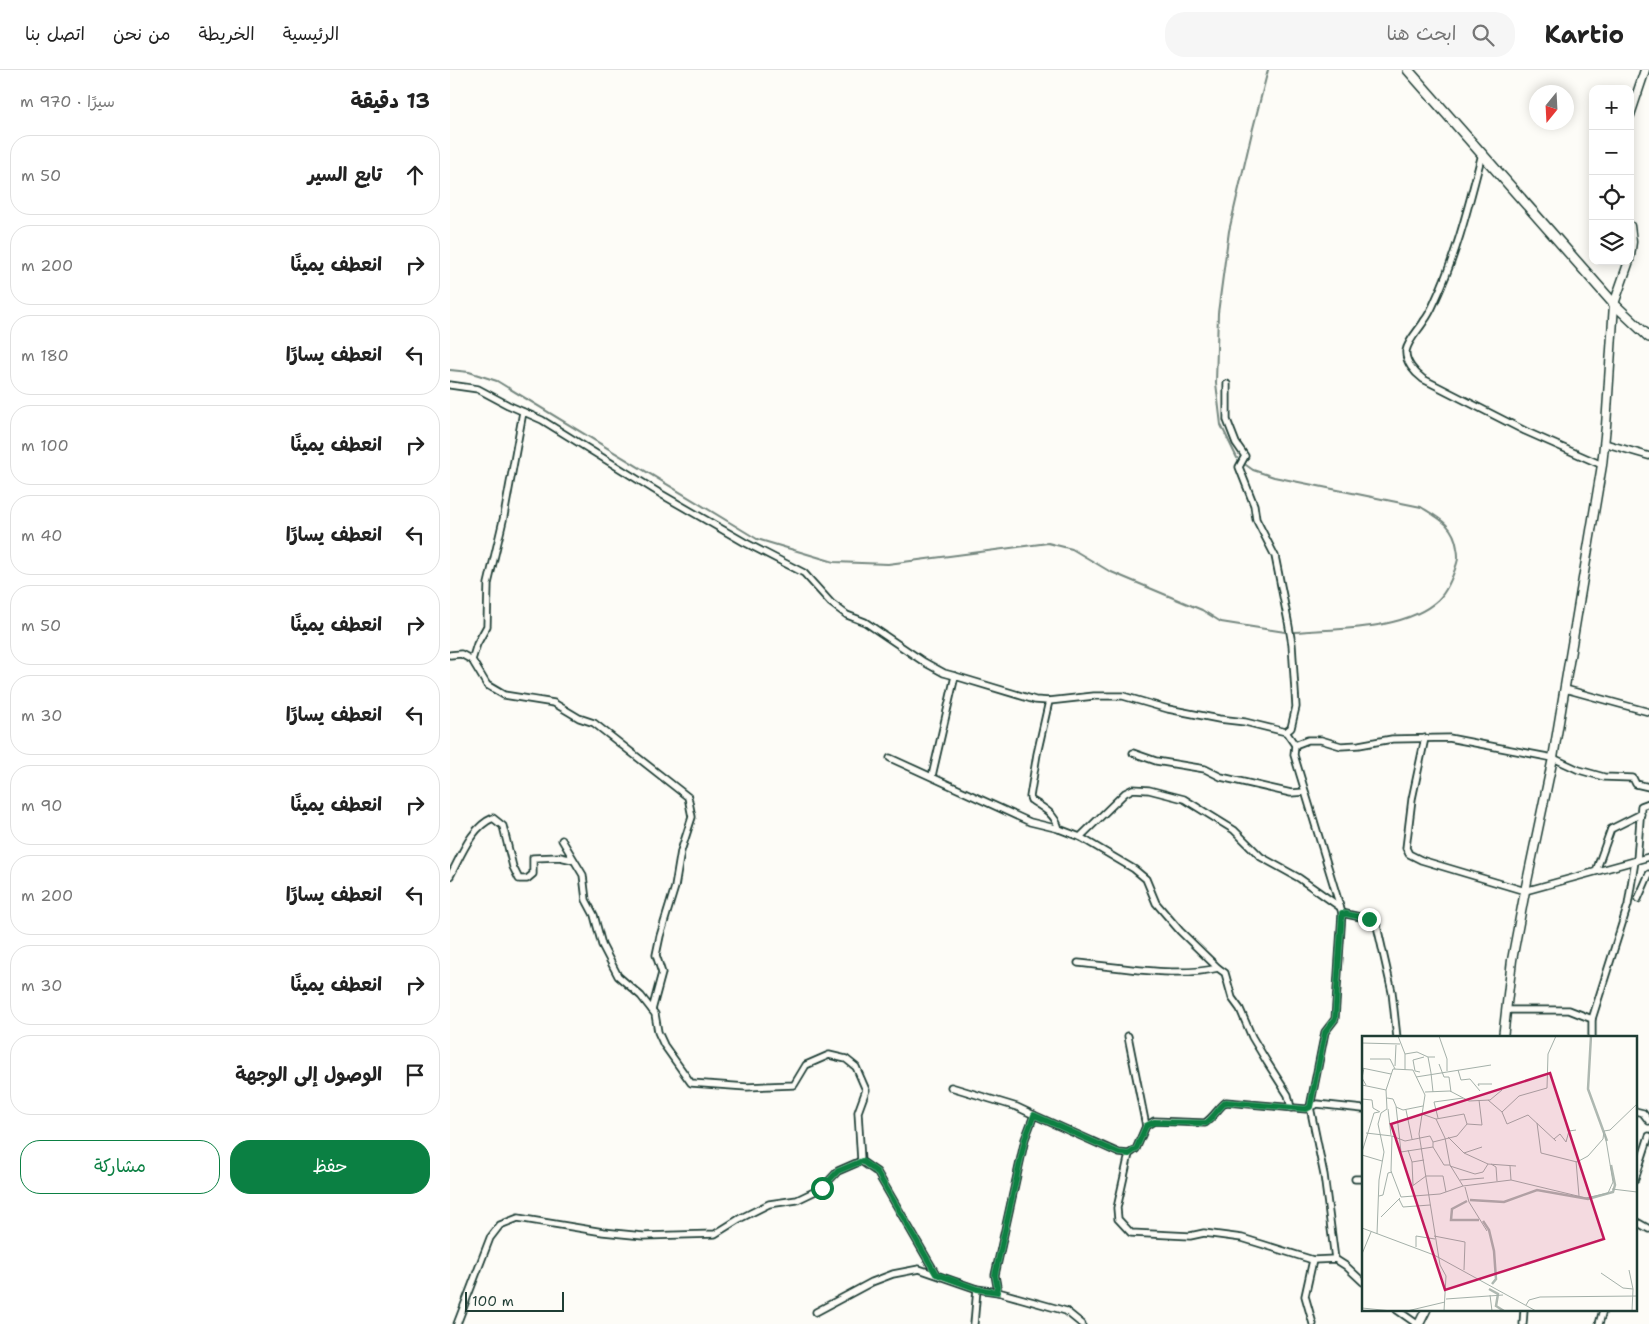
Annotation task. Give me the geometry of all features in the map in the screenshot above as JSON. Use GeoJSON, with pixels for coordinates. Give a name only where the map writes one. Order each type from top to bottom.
{"type":"FeatureCollection","features":[{"type":"Feature","properties":{"kind":"main road"},"geometry":{"type":"LineString","coordinates":[[1408,70],[1614,304],[1649,337]]}},
{"type":"Feature","properties":{"kind":"street"},"geometry":{"type":"LineString","coordinates":[[1634,103],[1645,70]]}},
{"type":"Feature","properties":{"kind":"street"},"geometry":{"type":"LineString","coordinates":[[1482,154],[1462,230],[1436,300],[1426,320],[1406,349],[1406,355],[1414,372],[1423,379],[1526,431],[1602,465]]}},
{"type":"Feature","properties":{"kind":"street"},"geometry":{"type":"LineString","coordinates":[[1503,1036],[1512,960],[1553,758],[1602,465],[1614,304],[1628,265]]}},
{"type":"Feature","properties":{"kind":"street"},"geometry":{"type":"LineString","coordinates":[[1227,384],[1227,420],[1236,443],[1245,456],[1239,467],[1254,505],[1256,519],[1275,556],[1288,620],[1292,644],[1296,707],[1291,728],[1286,732]]}},
{"type":"Feature","properties":{"kind":"street"},"geometry":{"type":"LineString","coordinates":[[450,385],[478,389],[542,420],[661,494],[804,573],[831,603],[847,615],[865,622],[924,662],[944,673],[1035,700],[1049,701],[1094,696],[1123,696],[1168,709],[1244,722],[1286,732],[1295,745],[1294,755],[1336,887],[1341,910],[1335,1019],[1325,1032],[1310,1107],[1324,1175],[1335,1259]]}},
{"type":"Feature","properties":{"kind":"street"},"geometry":{"type":"LineString","coordinates":[[472,660],[477,644],[487,626],[488,584],[504,516],[523,412]]}},
{"type":"Feature","properties":{"kind":"street"},"geometry":{"type":"LineString","coordinates":[[1604,443],[1649,456]]}},
{"type":"Feature","properties":{"kind":"street"},"geometry":{"type":"LineString","coordinates":[[450,655],[461,654],[472,660],[487,685],[504,695],[554,703],[578,718],[594,723],[688,797],[692,817],[681,851],[675,888],[656,955],[662,973],[652,1010]]}},
{"type":"Feature","properties":{"kind":"street"},"geometry":{"type":"LineString","coordinates":[[932,776],[955,676]]}},
{"type":"Feature","properties":{"kind":"street"},"geometry":{"type":"LineString","coordinates":[[1565,689],[1649,712]]}},
{"type":"Feature","properties":{"kind":"street"},"geometry":{"type":"LineString","coordinates":[[1049,701],[1037,754],[1030,798],[1050,812],[1057,821],[1058,829]]}},
{"type":"Feature","properties":{"kind":"street"},"geometry":{"type":"LineString","coordinates":[[1425,738],[1412,799],[1406,848],[1409,854],[1421,860],[1525,890],[1649,857]]}},
{"type":"Feature","properties":{"kind":"street"},"geometry":{"type":"LineString","coordinates":[[1295,745],[1308,740],[1321,740],[1341,746],[1392,739],[1450,738],[1468,740],[1553,758],[1579,770],[1604,777],[1633,778],[1636,784],[1649,787]]}},
{"type":"Feature","properties":{"kind":"street"},"geometry":{"type":"LineString","coordinates":[[1133,753],[1156,761],[1205,769],[1221,777],[1291,794],[1305,792]]}},
{"type":"Feature","properties":{"kind":"street"},"geometry":{"type":"LineString","coordinates":[[890,758],[1030,822],[1080,837],[1134,869],[1146,879],[1156,903],[1180,931],[1225,973],[1232,998],[1240,1009],[1252,1036],[1267,1062],[1288,1095],[1291,1108]]}},
{"type":"Feature","properties":{"kind":"street"},"geometry":{"type":"LineString","coordinates":[[1080,837],[1125,793],[1133,789],[1165,793],[1184,799],[1234,830],[1262,857],[1299,878],[1341,910],[1369,919],[1376,926],[1392,992],[1397,1036]]}},
{"type":"Feature","properties":{"kind":"street"},"geometry":{"type":"LineString","coordinates":[[1592,1036],[1592,1019],[1628,905],[1636,860],[1641,806],[1649,803]]}},
{"type":"Feature","properties":{"kind":"street"},"geometry":{"type":"LineString","coordinates":[[1596,871],[1611,829],[1641,814]]}},
{"type":"Feature","properties":{"kind":"street"},"geometry":{"type":"LineString","coordinates":[[450,876],[470,839],[484,822],[493,818],[503,826],[513,868],[518,879],[527,879],[532,874],[533,858],[560,857],[573,860]]}},
{"type":"Feature","properties":{"kind":"street"},"geometry":{"type":"LineString","coordinates":[[562,840],[583,875],[586,900],[594,915],[602,945],[618,976],[641,996],[656,1014],[658,1032],[664,1045],[691,1083],[747,1087],[794,1085],[806,1065],[828,1055],[846,1059],[856,1067],[866,1090],[858,1112],[862,1161],[877,1172],[936,1274]]}},
{"type":"Feature","properties":{"kind":"street"},"geometry":{"type":"LineString","coordinates":[[1638,899],[1649,874]]}},
{"type":"Feature","properties":{"kind":"street"},"geometry":{"type":"LineString","coordinates":[[1078,963],[1160,971],[1202,972],[1218,968]]}},
{"type":"Feature","properties":{"kind":"street"},"geometry":{"type":"LineString","coordinates":[[1506,1010],[1569,1010],[1592,1019]]}},
{"type":"Feature","properties":{"kind":"street"},"geometry":{"type":"LineString","coordinates":[[951,1087],[1018,1107],[1119,1153],[1129,1154],[1136,1149],[1146,1126],[1128,1036]]}},
{"type":"Feature","properties":{"kind":"street"},"geometry":{"type":"LineString","coordinates":[[1146,1126],[1154,1122],[1206,1123],[1218,1108],[1226,1102],[1306,1109],[1317,1104],[1362,1109]]}},
{"type":"Feature","properties":{"kind":"street"},"geometry":{"type":"LineString","coordinates":[[1636,1110],[1642,1112],[1649,1121]]}},
{"type":"Feature","properties":{"kind":"street"},"geometry":{"type":"LineString","coordinates":[[998,1292],[995,1275],[1025,1139],[1034,1115]]}},
{"type":"Feature","properties":{"kind":"street"},"geometry":{"type":"LineString","coordinates":[[1636,1176],[1649,1136]]}},
{"type":"Feature","properties":{"kind":"street"},"geometry":{"type":"LineString","coordinates":[[1129,1154],[1117,1208],[1118,1219],[1131,1233],[1190,1236],[1204,1233],[1242,1238],[1313,1260],[1335,1259],[1346,1266],[1362,1281]]}},
{"type":"Feature","properties":{"kind":"street"},"geometry":{"type":"LineString","coordinates":[[457,1324],[490,1238],[500,1225],[506,1222],[518,1218],[603,1232],[643,1236],[716,1234],[739,1218],[769,1204],[797,1200],[822,1188],[838,1171],[862,1161]]}},
{"type":"Feature","properties":{"kind":"street"},"geometry":{"type":"LineString","coordinates":[[1355,1179],[1362,1179]]}},
{"type":"Feature","properties":{"kind":"street"},"geometry":{"type":"LineString","coordinates":[[1636,1222],[1649,1229]]}},
{"type":"Feature","properties":{"kind":"street"},"geometry":{"type":"LineString","coordinates":[[1313,1260],[1305,1296],[1313,1324]]}},
{"type":"Feature","properties":{"kind":"street"},"geometry":{"type":"LineString","coordinates":[[816,1312],[872,1282],[893,1274],[919,1269],[977,1289],[998,1292],[1066,1311],[1082,1324]]}},
{"type":"Feature","properties":{"kind":"street"},"geometry":{"type":"LineString","coordinates":[[974,1324],[977,1289]]}},
{"type":"Feature","properties":{"kind":"street"},"geometry":{"type":"LineString","coordinates":[[1399,1312],[1418,1324],[1425,1312]]}},
{"type":"Feature","properties":{"kind":"waterway"},"geometry":{"type":"LineString","coordinates":[[1237,458],[1221,425],[1216,383],[1218,313],[1229,231],[1268,70]]}},
{"type":"Feature","properties":{"kind":"waterway"},"geometry":{"type":"LineString","coordinates":[[450,370],[469,372],[497,381],[757,539],[834,562],[888,564],[1048,543],[1072,549],[1109,571],[1202,610],[1221,622],[1285,632]]}},
{"type":"Feature","properties":{"kind":"waterway"},"geometry":{"type":"LineString","coordinates":[[1246,465],[1253,470],[1274,477],[1421,507],[1445,523],[1453,533],[1458,553],[1454,573],[1445,592],[1438,600],[1424,610],[1408,618],[1390,623],[1295,632]]}},
{"type":"Feature","properties":{"kind":"route"},"geometry":{"type":"LineString","coordinates":[[822,1188],[838,1171],[862,1161],[877,1172],[936,1274],[977,1289],[998,1292],[995,1275],[1025,1139],[1034,1115],[1119,1153],[1129,1154],[1136,1149],[1146,1126],[1154,1122],[1206,1123],[1218,1108],[1226,1102],[1306,1109],[1310,1107],[1325,1032],[1335,1019],[1342,913],[1369,919]]}}]}
